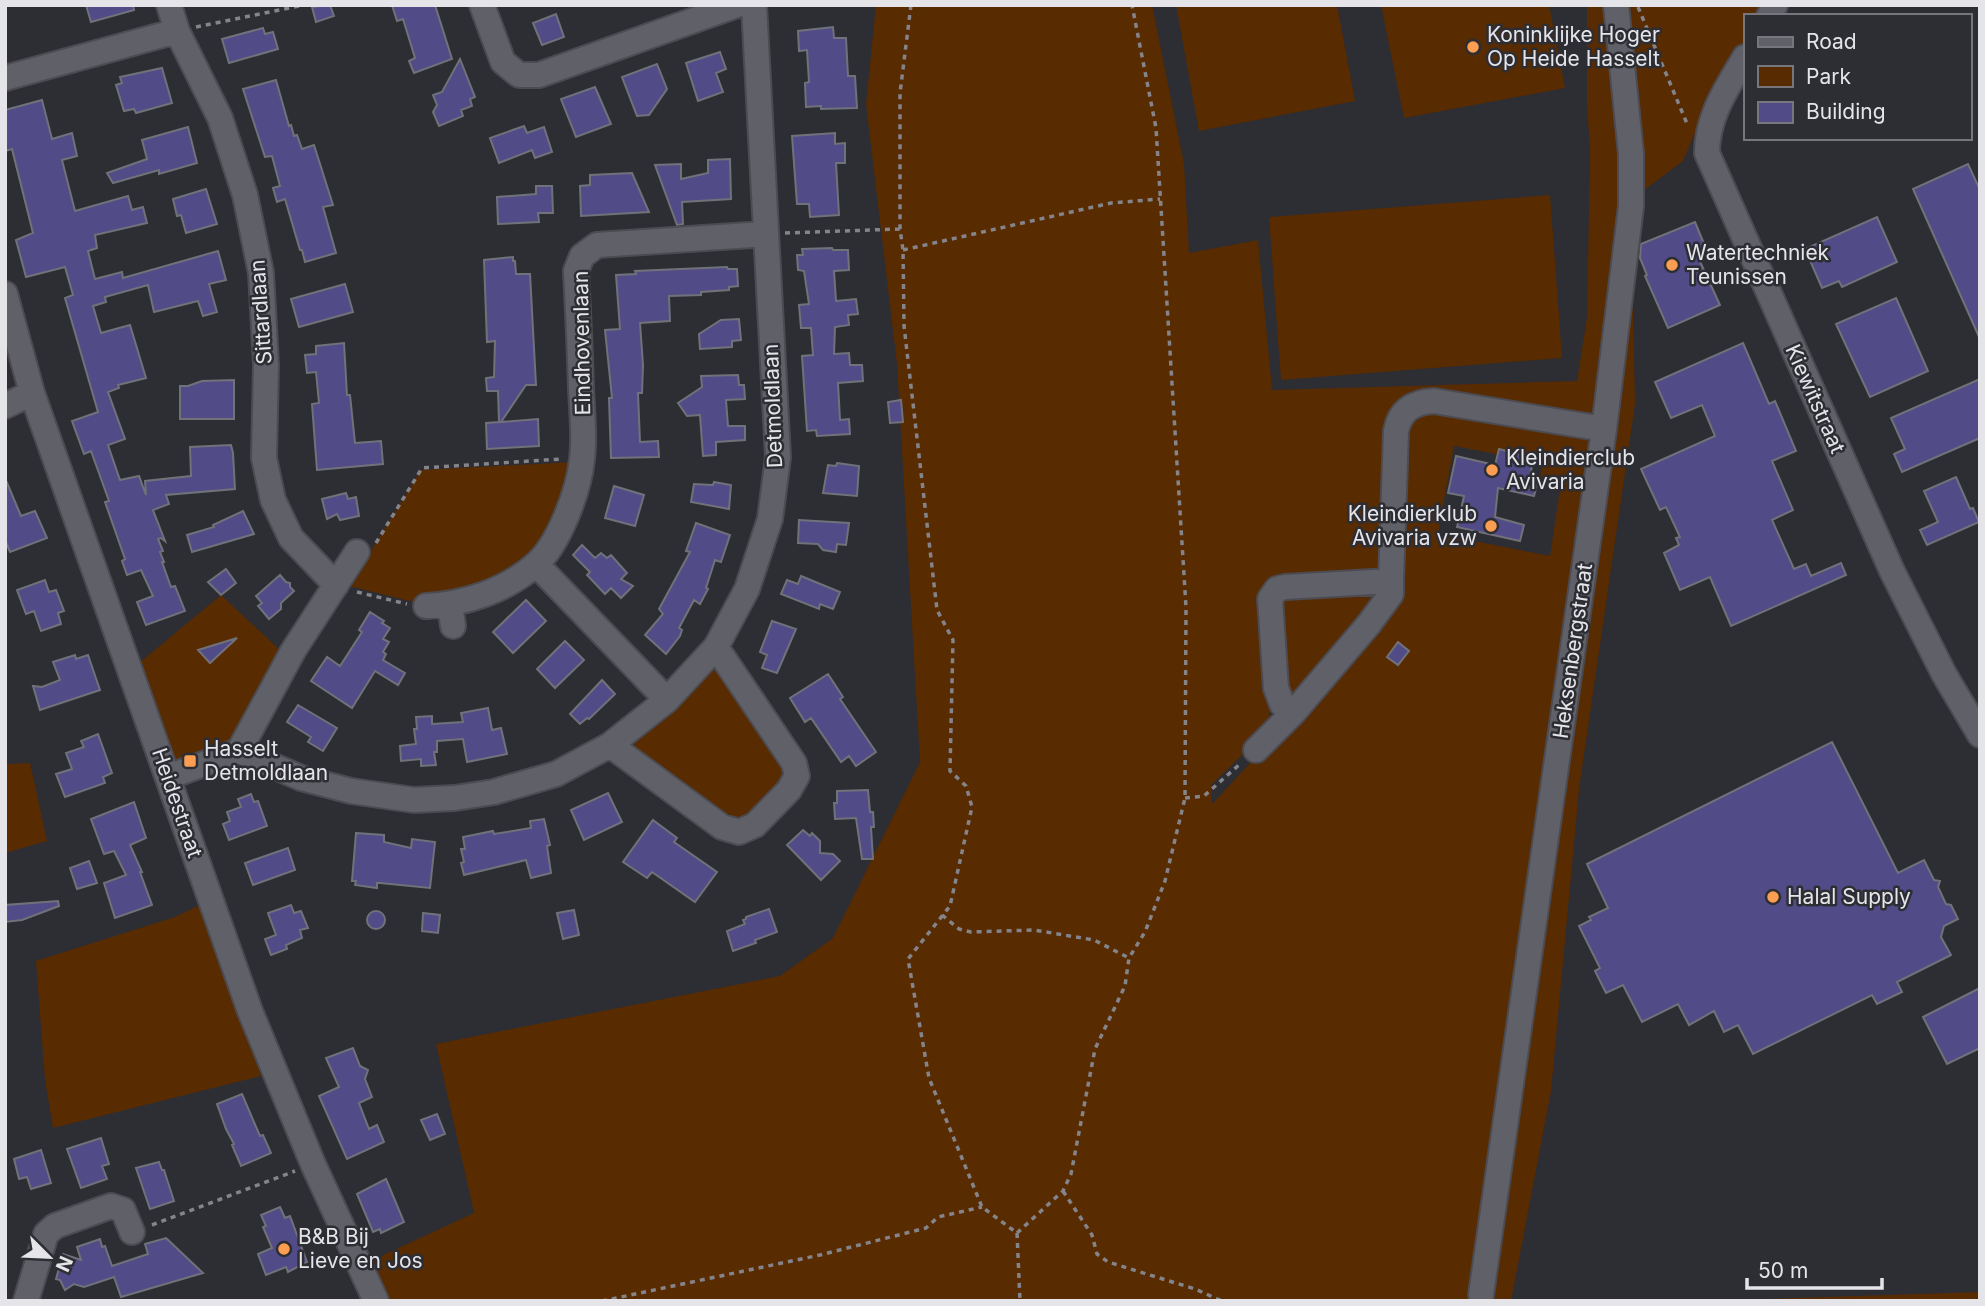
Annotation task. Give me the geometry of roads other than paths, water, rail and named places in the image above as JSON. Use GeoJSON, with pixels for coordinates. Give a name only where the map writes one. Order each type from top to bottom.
{"type":"FeatureCollection","features":[{"type":"Feature","properties":{"kind":"street","name":"Sittardlaan"},"geometry":{"type":"LineString","coordinates":[[169,5],[177,31],[220,118],[245,195],[258,260],[266,365],[264,458],[273,500],[291,538],[336,584]]}},
{"type":"Feature","properties":{"kind":"street"},"geometry":{"type":"LineString","coordinates":[[482,5],[503,62],[519,75],[539,75],[737,5]]}},
{"type":"Feature","properties":{"kind":"street","name":"Detmoldlaan"},"geometry":{"type":"LineString","coordinates":[[239,751],[301,778],[351,791],[414,800],[494,792],[556,774],[610,745],[667,700],[716,647],[747,589],[770,519],[778,457],[754,5]]}},
{"type":"Feature","properties":{"kind":"street","name":"Heksenbergstraat"},"geometry":{"type":"LineString","coordinates":[[1481,1295],[1604,429],[1632,206],[1631,154],[1616,5]]}},
{"type":"Feature","properties":{"kind":"street"},"geometry":{"type":"LineString","coordinates":[[5,78],[177,31]]}},
{"type":"Feature","properties":{"kind":"street","name":"Kiewitstraat"},"geometry":{"type":"LineString","coordinates":[[1744,59],[1714,113],[1707,135],[1707,153],[1892,571],[1944,674],[1980,735]]}},
{"type":"Feature","properties":{"kind":"street","name":"Eindhovenlaan"},"geometry":{"type":"LineString","coordinates":[[443,612],[478,597],[537,564],[565,521],[577,489],[583,457],[576,271],[582,256],[597,245],[766,234]]}},
{"type":"Feature","properties":{"kind":"street","name":"Heidestraat"},"geometry":{"type":"LineString","coordinates":[[5,294],[32,393],[250,1011],[313,1164],[376,1301]]}},
{"type":"Feature","properties":{"kind":"street"},"geometry":{"type":"LineString","coordinates":[[5,406],[32,393]]}},
{"type":"Feature","properties":{"kind":"street"},"geometry":{"type":"LineString","coordinates":[[1256,750],[1294,712],[1391,594],[1396,431],[1398,422],[1407,409],[1434,401],[1604,429]]}},
{"type":"Feature","properties":{"kind":"street"},"geometry":{"type":"LineString","coordinates":[[167,777],[239,751],[293,651],[357,552]]}},
{"type":"Feature","properties":{"kind":"street"},"geometry":{"type":"LineString","coordinates":[[537,564],[667,700]]}},
{"type":"Feature","properties":{"kind":"street"},"geometry":{"type":"LineString","coordinates":[[1294,712],[1282,704],[1276,688],[1269,606],[1273,593],[1285,587],[1391,581]]}},
{"type":"Feature","properties":{"kind":"street"},"geometry":{"type":"LineString","coordinates":[[610,745],[722,827],[739,832],[755,825],[789,790],[797,776],[794,762],[716,647]]}},
{"type":"Feature","properties":{"kind":"street"},"geometry":{"type":"LineString","coordinates":[[26,1301],[46,1234],[55,1226],[111,1206],[123,1210],[132,1232]]}},
{"type":"Feature","properties":{"kind":"place","name":"Koninklijke Hoger Op Heide Hasselt"},"geometry":{"type":"Point","coordinates":[1473,47]}},
{"type":"Feature","properties":{"kind":"place","name":"Watertechniek Teunissen"},"geometry":{"type":"Point","coordinates":[1672,265]}},
{"type":"Feature","properties":{"kind":"place","name":"Kleindierclub Avivaria"},"geometry":{"type":"Point","coordinates":[1492,470]}},
{"type":"Feature","properties":{"kind":"place","name":"Kleindierklub Avivaria vzw"},"geometry":{"type":"Point","coordinates":[1491,526]}},
{"type":"Feature","properties":{"kind":"place","name":"Hasselt Detmoldlaan"},"geometry":{"type":"Point","coordinates":[190,761]}},
{"type":"Feature","properties":{"kind":"place","name":"Halal Supply"},"geometry":{"type":"Point","coordinates":[1773,897]}},
{"type":"Feature","properties":{"kind":"place","name":"B&B Bij Lieve en Jos"},"geometry":{"type":"Point","coordinates":[284,1249]}}]}
